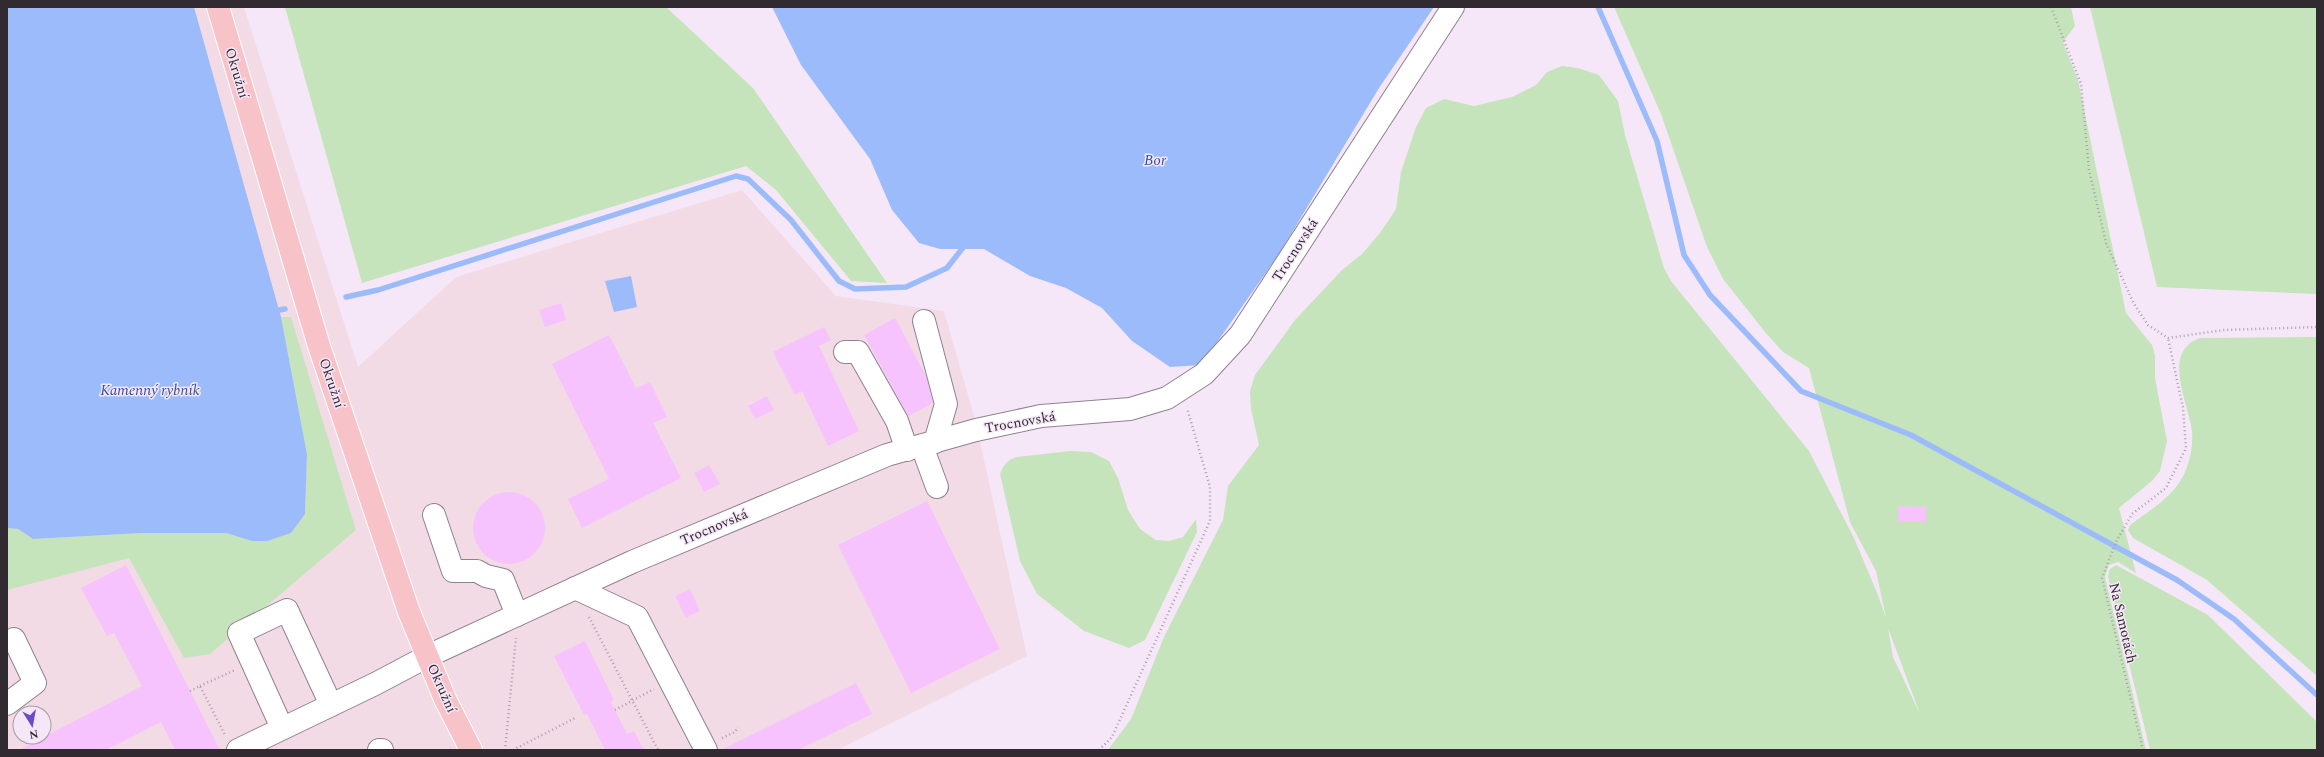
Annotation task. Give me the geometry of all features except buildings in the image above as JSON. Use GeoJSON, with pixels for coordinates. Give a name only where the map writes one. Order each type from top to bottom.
{"type":"FeatureCollection","features":[{"type":"Feature","properties":{"kind":"main road","name":"Okružní"},"geometry":{"type":"LineString","coordinates":[[218,7],[319,346],[409,612],[445,699],[471,750]]}},
{"type":"Feature","properties":{"kind":"street","name":"Trocnovská"},"geometry":{"type":"LineString","coordinates":[[231,743],[282,728],[428,656],[575,588],[756,509],[888,455],[976,430],[1041,416],[1130,409],[1167,398],[1204,374],[1240,336],[1453,7]]}},
{"type":"Feature","properties":{"kind":"street"},"geometry":{"type":"LineString","coordinates":[[922,446],[946,404],[924,321]]}},
{"type":"Feature","properties":{"kind":"street"},"geometry":{"type":"LineString","coordinates":[[845,352],[858,352],[897,421],[922,446],[937,487]]}},
{"type":"Feature","properties":{"kind":"street"},"geometry":{"type":"LineString","coordinates":[[434,515],[453,571],[477,571],[486,576],[503,580],[517,615]]}},
{"type":"Feature","properties":{"kind":"street"},"geometry":{"type":"LineString","coordinates":[[575,588],[637,617],[706,750]]}},
{"type":"Feature","properties":{"kind":"street"},"geometry":{"type":"LineString","coordinates":[[282,728],[239,634],[287,610],[331,705]]}},
{"type":"Feature","properties":{"kind":"street"},"geometry":{"type":"LineString","coordinates":[[7,704],[35,683],[14,639]]}},
{"type":"Feature","properties":{"kind":"path"},"geometry":{"type":"LineString","coordinates":[[2051,7],[2081,84],[2089,170],[2106,243],[2134,304],[2148,325],[2168,338],[2224,330],[2317,327]]}},
{"type":"Feature","properties":{"kind":"path","name":"Na Samotách"},"geometry":{"type":"LineString","coordinates":[[2143,750],[2102,578],[2116,542],[2132,514],[2166,488],[2186,448],[2183,408],[2168,338]]}},
{"type":"Feature","properties":{"kind":"path"},"geometry":{"type":"LineString","coordinates":[[1099,750],[1112,737],[1210,521],[1210,487],[1182,388]]}},
{"type":"Feature","properties":{"kind":"path"},"geometry":{"type":"LineString","coordinates":[[575,588],[658,750]]}},
{"type":"Feature","properties":{"kind":"path"},"geometry":{"type":"LineString","coordinates":[[505,750],[516,637]]}},
{"type":"Feature","properties":{"kind":"path"},"geometry":{"type":"LineString","coordinates":[[190,691],[252,662]]}},
{"type":"Feature","properties":{"kind":"path"},"geometry":{"type":"LineString","coordinates":[[615,710],[670,680]]}},
{"type":"Feature","properties":{"kind":"path"},"geometry":{"type":"LineString","coordinates":[[200,686],[231,743]]}},
{"type":"Feature","properties":{"kind":"path"},"geometry":{"type":"LineString","coordinates":[[513,750],[578,717]]}},
{"type":"Feature","properties":{"kind":"shaded area"},"geometry":{"type":"Polygon","coordinates":[[[7,7],[244,7],[358,367],[456,277],[742,190],[836,296],[944,311],[976,423],[1027,656],[837,750],[7,750],[7,7]]]}},
{"type":"Feature","properties":{"kind":"green space"},"geometry":{"type":"Polygon","coordinates":[[[285,7],[666,7],[753,88],[887,283],[851,281],[776,190],[746,166],[362,283],[285,7]]]}},
{"type":"Feature","properties":{"kind":"green space"},"geometry":{"type":"Polygon","coordinates":[[[1614,7],[2071,7],[2075,26],[2063,42],[2078,80],[2126,313],[2152,345],[2155,355],[2155,378],[2167,441],[2160,471],[2153,480],[2119,508],[2136,573],[2118,562],[2109,565],[2105,577],[2146,750],[1108,750],[1131,719],[1164,637],[1223,520],[1228,486],[1259,445],[1251,409],[1250,391],[1255,375],[1295,320],[1342,270],[1362,254],[1380,233],[1396,209],[1401,172],[1416,127],[1426,108],[1444,99],[1474,106],[1512,97],[1536,85],[1547,72],[1562,66],[1578,68],[1599,75],[1618,101],[1625,135],[1664,268],[1671,281],[1809,451],[1854,538],[1886,618],[1876,571],[1850,522],[1809,368],[1783,352],[1765,332],[1723,279],[1707,247],[1661,114],[1614,7]],[[1888,628],[1893,657],[1920,714],[1888,628]]]}},
{"type":"Feature","properties":{"kind":"green space"},"geometry":{"type":"Polygon","coordinates":[[[2090,7],[2317,7],[2317,294],[2157,287],[2090,7]]]}},
{"type":"Feature","properties":{"kind":"green space"},"geometry":{"type":"Polygon","coordinates":[[[281,317],[291,317],[356,530],[210,654],[184,658],[129,558],[7,590],[7,528],[18,529],[33,539],[142,533],[226,533],[252,541],[305,514],[307,454],[281,317]]]}},
{"type":"Feature","properties":{"kind":"green space"},"geometry":{"type":"Polygon","coordinates":[[[2317,337],[2317,676],[2207,580],[2133,538],[2128,530],[2130,525],[2171,493],[2183,477],[2191,454],[2192,431],[2182,392],[2179,366],[2182,354],[2188,345],[2200,338],[2317,337]]]}},
{"type":"Feature","properties":{"kind":"green space"},"geometry":{"type":"Polygon","coordinates":[[[1070,451],[1091,452],[1109,461],[1118,478],[1128,510],[1140,529],[1156,540],[1169,541],[1183,537],[1196,519],[1197,532],[1145,640],[1129,648],[1084,631],[1037,594],[1020,561],[1000,474],[1001,471],[1008,461],[1017,457],[1070,451]]]}},
{"type":"Feature","properties":{"kind":"green space"},"geometry":{"type":"Polygon","coordinates":[[[2116,565],[2208,615],[2317,722],[2317,750],[2150,750],[2108,577],[2109,570],[2116,565]]]}},
{"type":"Feature","properties":{"kind":"water","name":"Kamenný rybník"},"geometry":{"type":"Polygon","coordinates":[[[7,7],[194,7],[281,317],[307,454],[305,514],[291,533],[267,541],[252,541],[226,533],[142,533],[33,539],[18,529],[7,528],[7,7]]]}},
{"type":"Feature","properties":{"kind":"water","name":"Bor"},"geometry":{"type":"Polygon","coordinates":[[[772,7],[1434,7],[1379,88],[1279,254],[1201,365],[1170,367],[1132,341],[1102,308],[1066,288],[1030,276],[984,249],[940,249],[919,243],[892,210],[870,159],[801,65],[772,7]]]}},
{"type":"Feature","properties":{"kind":"water"},"geometry":{"type":"Polygon","coordinates":[[[631,276],[637,307],[614,312],[605,281],[631,276]]]}},
{"type":"Feature","properties":{"kind":"waterway"},"geometry":{"type":"LineString","coordinates":[[1598,7],[1657,141],[1684,255],[1710,295],[1801,391],[1911,435],[2177,580],[2234,619],[2317,695]]}},
{"type":"Feature","properties":{"kind":"waterway"},"geometry":{"type":"LineString","coordinates":[[346,297],[378,290],[736,176],[748,179],[791,220],[839,281],[855,289],[906,287],[947,268],[965,245]]}},
{"type":"Feature","properties":{"kind":"waterway"},"geometry":{"type":"LineString","coordinates":[[273,311],[285,309]]}}]}
